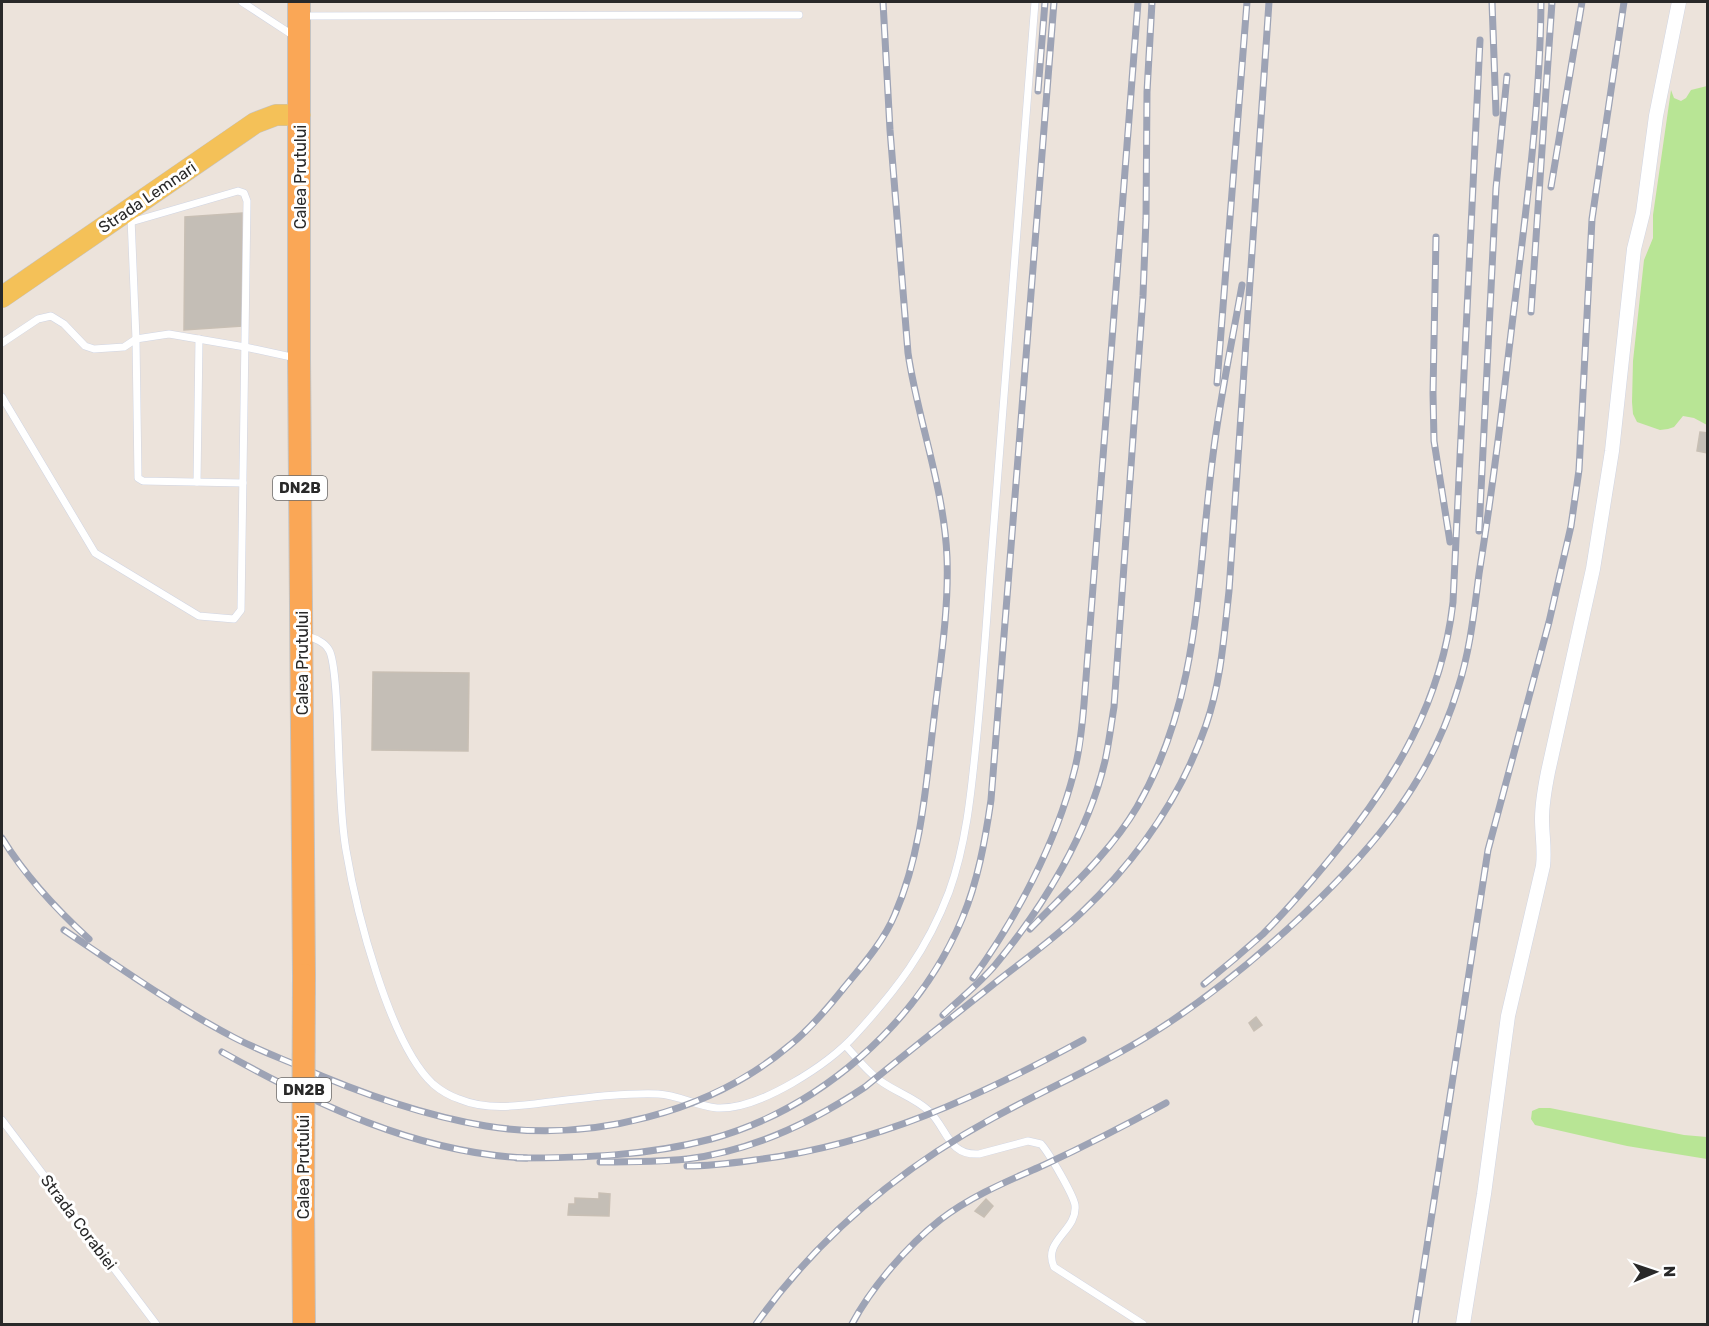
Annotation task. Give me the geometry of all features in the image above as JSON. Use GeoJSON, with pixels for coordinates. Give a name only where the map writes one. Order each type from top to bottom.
{"type":"FeatureCollection","features":[{"type":"Feature","properties":{"kind":"highway","name":"Calea Prutului"},"geometry":{"type":"LineString","coordinates":[[299,9],[304,1324]]}},
{"type":"Feature","properties":{"kind":"main road","name":"Strada Lemnari"},"geometry":{"type":"LineString","coordinates":[[2,297],[131,215],[255,123],[276,115],[300,115]]}},
{"type":"Feature","properties":{"kind":"street"},"geometry":{"type":"LineString","coordinates":[[1463,1324],[1484,1194],[1508,1016],[1544,858],[1542,820],[1548,772],[1593,570],[1613,441],[1634,249],[1643,213],[1651,168],[1656,116],[1679,2]]}},
{"type":"Feature","properties":{"kind":"lane"},"geometry":{"type":"LineString","coordinates":[[242,2],[299,39]]}},
{"type":"Feature","properties":{"kind":"lane"},"geometry":{"type":"LineString","coordinates":[[302,634],[317,639],[330,650],[334,672],[345,847],[357,904],[369,945],[402,1039],[416,1063],[434,1084],[464,1102],[489,1106],[511,1107],[626,1094],[665,1094],[721,1108],[754,1101],[792,1083],[818,1068],[846,1046],[912,967],[931,934],[949,891],[962,847],[971,796],[985,647],[1035,2]]}},
{"type":"Feature","properties":{"kind":"lane"},"geometry":{"type":"LineString","coordinates":[[299,9],[800,15]]}},
{"type":"Feature","properties":{"kind":"lane"},"geometry":{"type":"LineString","coordinates":[[2,397],[95,553],[199,616],[234,619],[241,610],[243,483],[244,346],[247,201],[244,193],[238,191],[131,215],[138,478],[143,481],[243,483]]}},
{"type":"Feature","properties":{"kind":"lane"},"geometry":{"type":"LineString","coordinates":[[2,343],[38,319],[51,316],[64,324],[85,346],[94,349],[124,347],[136,339],[170,334],[244,346],[299,359]]}},
{"type":"Feature","properties":{"kind":"lane"},"geometry":{"type":"LineString","coordinates":[[197,482],[199,339]]}},
{"type":"Feature","properties":{"kind":"lane"},"geometry":{"type":"LineString","coordinates":[[846,1046],[876,1078],[912,1097],[931,1113],[950,1144],[961,1151],[979,1154],[1028,1141],[1041,1144],[1059,1172],[1075,1206],[1069,1226],[1051,1252],[1050,1259],[1054,1268],[1143,1324]]}},
{"type":"Feature","properties":{"kind":"lane","name":"Strada Corabiei"},"geometry":{"type":"LineString","coordinates":[[2,1120],[156,1324]]}},
{"type":"Feature","properties":{"kind":"green space"},"geometry":{"type":"Polygon","coordinates":[[[1707,86],[1707,425],[1694,418],[1683,416],[1674,427],[1660,430],[1637,422],[1633,414],[1633,361],[1644,260],[1653,238],[1653,215],[1671,90],[1674,98],[1681,101],[1691,90],[1707,86]]]}},
{"type":"Feature","properties":{"kind":"green space"},"geometry":{"type":"Polygon","coordinates":[[[1539,1108],[1550,1108],[1684,1135],[1707,1137],[1707,1159],[1627,1146],[1535,1125],[1531,1119],[1532,1111],[1539,1108]]]}},
{"type":"Feature","properties":{"kind":"building"},"geometry":{"type":"Polygon","coordinates":[[[242,213],[242,326],[184,330],[185,217],[242,213]]]}},
{"type":"Feature","properties":{"kind":"building"},"geometry":{"type":"Polygon","coordinates":[[[1700,432],[1708,433],[1708,453],[1697,451],[1700,432]]]}},
{"type":"Feature","properties":{"kind":"building"},"geometry":{"type":"Polygon","coordinates":[[[373,672],[469,673],[468,751],[372,750],[373,672]]]}},
{"type":"Feature","properties":{"kind":"building"},"geometry":{"type":"Polygon","coordinates":[[[1256,1017],[1262,1025],[1254,1031],[1249,1023],[1256,1017]]]}},
{"type":"Feature","properties":{"kind":"building"},"geometry":{"type":"Polygon","coordinates":[[[599,1193],[610,1194],[609,1216],[568,1215],[569,1204],[575,1204],[575,1198],[599,1199],[599,1193]]]}},
{"type":"Feature","properties":{"kind":"building"},"geometry":{"type":"Polygon","coordinates":[[[986,1199],[993,1206],[984,1217],[975,1211],[986,1199]]]}},
{"type":"Feature","properties":{"kind":"railway"},"geometry":{"type":"LineString","coordinates":[[64,930],[168,999],[249,1045],[389,1102],[437,1116],[486,1126],[525,1130],[566,1130],[606,1126],[647,1117],[686,1105],[723,1089],[758,1069],[811,1026],[879,944],[895,914],[904,890],[922,817],[947,597],[947,557],[941,505],[908,353],[890,130],[883,2]]}},
{"type":"Feature","properties":{"kind":"railway"},"geometry":{"type":"LineString","coordinates":[[1038,91],[1045,2]]}},
{"type":"Feature","properties":{"kind":"railway"},"geometry":{"type":"LineString","coordinates":[[517,1158],[614,1155],[687,1145],[751,1125],[790,1107],[827,1084],[861,1057],[892,1026],[920,993],[943,957],[962,919],[980,861],[991,800],[1054,2]]}},
{"type":"Feature","properties":{"kind":"railway"},"geometry":{"type":"LineString","coordinates":[[973,978],[1004,931],[1033,880],[1057,826],[1074,772],[1079,747],[1138,2]]}},
{"type":"Feature","properties":{"kind":"railway"},"geometry":{"type":"LineString","coordinates":[[943,1015],[996,964],[1047,894],[1087,816],[1106,754],[1114,707],[1143,296],[1147,92],[1152,2]]}},
{"type":"Feature","properties":{"kind":"railway"},"geometry":{"type":"LineString","coordinates":[[1217,383],[1247,2]]}},
{"type":"Feature","properties":{"kind":"railway"},"geometry":{"type":"LineString","coordinates":[[600,1162],[687,1159],[735,1149],[780,1134],[845,1100],[865,1087],[1071,922],[1120,872],[1138,850],[1170,802],[1196,752],[1211,709],[1219,676],[1229,591],[1269,2]]}},
{"type":"Feature","properties":{"kind":"railway"},"geometry":{"type":"LineString","coordinates":[[1492,2],[1496,113]]}},
{"type":"Feature","properties":{"kind":"railway"},"geometry":{"type":"LineString","coordinates":[[756,1324],[780,1292],[833,1234],[862,1207],[925,1159],[993,1118],[1148,1036],[1210,994],[1249,963],[1305,913],[1354,863],[1397,811],[1415,783],[1432,754],[1446,722],[1466,660],[1471,631],[1498,445],[1529,184],[1540,48],[1541,2]]}},
{"type":"Feature","properties":{"kind":"railway"},"geometry":{"type":"LineString","coordinates":[[1531,312],[1552,2]]}},
{"type":"Feature","properties":{"kind":"railway"},"geometry":{"type":"LineString","coordinates":[[1551,187],[1582,2]]}},
{"type":"Feature","properties":{"kind":"railway"},"geometry":{"type":"LineString","coordinates":[[1415,1324],[1488,850],[1549,622],[1571,526],[1579,470],[1592,219],[1624,2]]}},
{"type":"Feature","properties":{"kind":"railway"},"geometry":{"type":"LineString","coordinates":[[1204,984],[1272,925],[1356,827],[1412,738],[1427,706],[1438,673],[1453,602],[1480,40]]}},
{"type":"Feature","properties":{"kind":"railway"},"geometry":{"type":"LineString","coordinates":[[1479,531],[1496,188],[1507,76]]}},
{"type":"Feature","properties":{"kind":"railway"},"geometry":{"type":"LineString","coordinates":[[1436,237],[1434,441],[1450,542]]}},
{"type":"Feature","properties":{"kind":"railway"},"geometry":{"type":"LineString","coordinates":[[1030,929],[1087,871],[1126,824],[1158,765],[1174,723],[1193,635],[1216,434],[1242,285]]}},
{"type":"Feature","properties":{"kind":"railway"},"geometry":{"type":"LineString","coordinates":[[2,838],[42,891],[89,939]]}},
{"type":"Feature","properties":{"kind":"railway"},"geometry":{"type":"LineString","coordinates":[[687,1166],[730,1163],[799,1153],[884,1130],[965,1099],[1083,1040]]}},
{"type":"Feature","properties":{"kind":"railway"},"geometry":{"type":"LineString","coordinates":[[222,1052],[293,1090],[368,1123],[446,1147],[526,1158]]}},
{"type":"Feature","properties":{"kind":"railway"},"geometry":{"type":"LineString","coordinates":[[852,1324],[869,1296],[891,1268],[915,1242],[952,1211],[1166,1103]]}}]}
